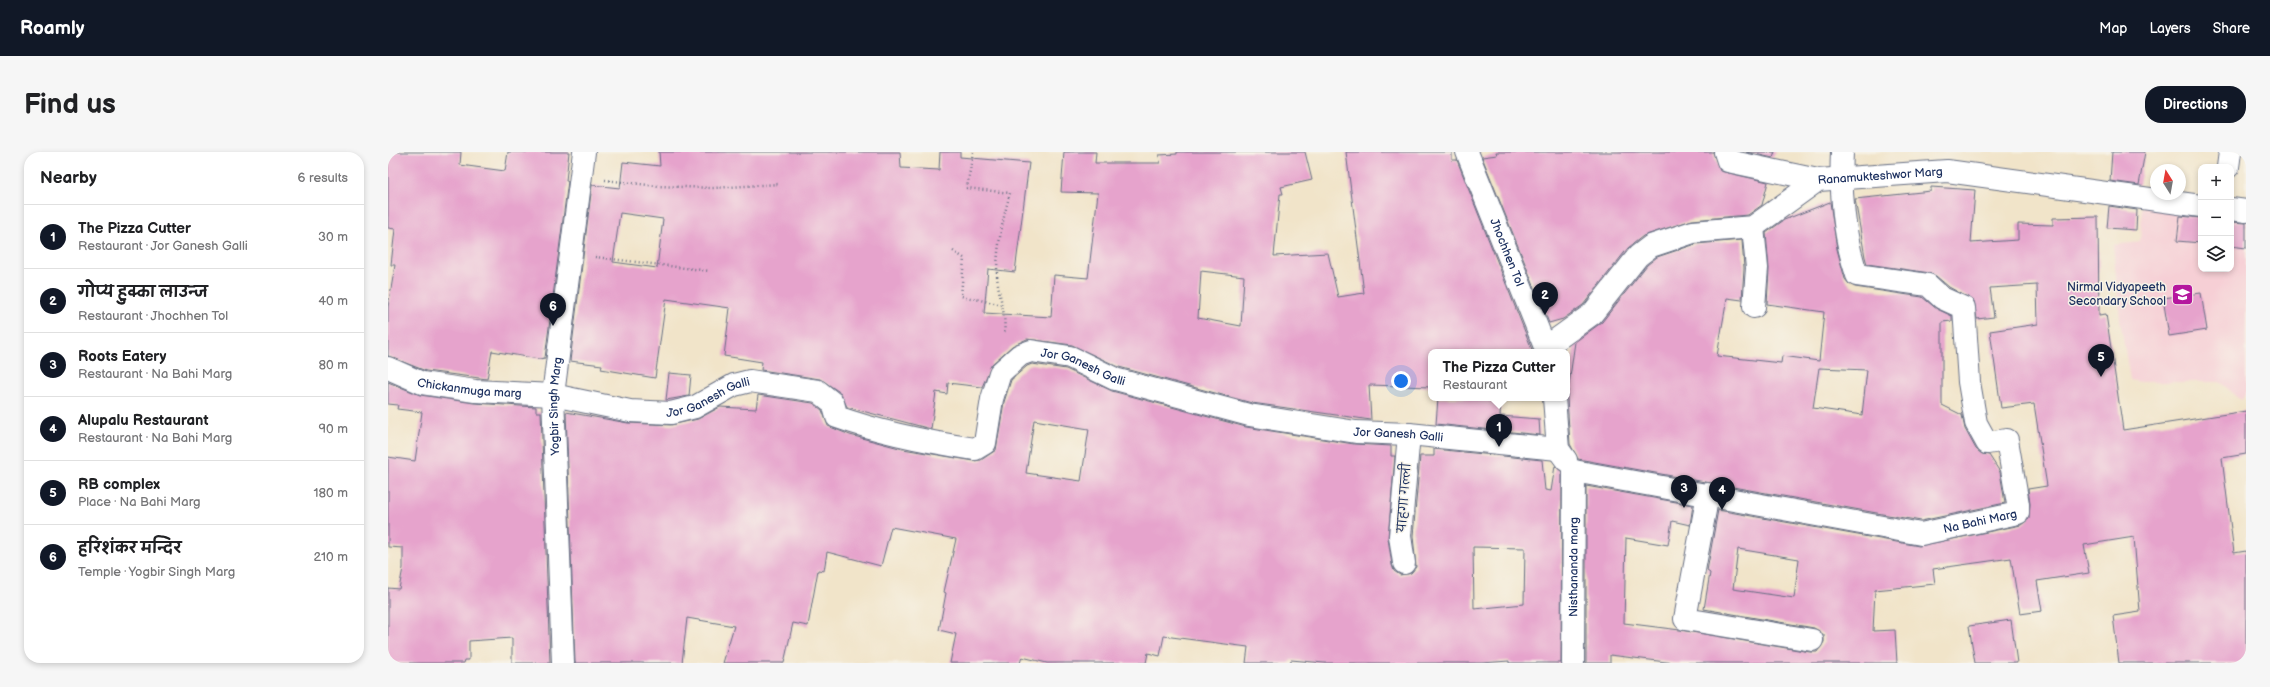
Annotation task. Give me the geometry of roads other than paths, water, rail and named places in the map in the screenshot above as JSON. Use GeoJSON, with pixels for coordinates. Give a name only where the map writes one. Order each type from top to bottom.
{"type":"FeatureCollection","features":[{"type":"Feature","properties":{"kind":"street","name":"Yogbir Singh Marg"},"geometry":{"type":"LineString","coordinates":[[563,663],[553,395],[584,152]]}},
{"type":"Feature","properties":{"kind":"street","name":"Jhochhen Tol"},"geometry":{"type":"LineString","coordinates":[[1467,152],[1546,349]]}},
{"type":"Feature","properties":{"kind":"street"},"geometry":{"type":"LineString","coordinates":[[1725,152],[1728,161],[1818,180]]}},
{"type":"Feature","properties":{"kind":"street"},"geometry":{"type":"LineString","coordinates":[[1841,178],[1842,152]]}},
{"type":"Feature","properties":{"kind":"street"},"geometry":{"type":"LineString","coordinates":[[2228,164],[2230,152]]}},
{"type":"Feature","properties":{"kind":"street","name":"Ranamukteshwor Marg"},"geometry":{"type":"LineString","coordinates":[[1753,227],[1818,180],[1947,171],[2198,206]]}},
{"type":"Feature","properties":{"kind":"street","name":"Na Bahi Marg"},"geometry":{"type":"LineString","coordinates":[[1574,471],[1708,494],[1921,534],[2018,514],[2018,504],[2007,440],[1987,443],[1976,423],[1969,382],[1964,308],[1942,298],[1928,285],[1858,275],[1851,257],[1841,178]]}},
{"type":"Feature","properties":{"kind":"street"},"geometry":{"type":"LineString","coordinates":[[2234,209],[2246,211]]}},
{"type":"Feature","properties":{"kind":"street"},"geometry":{"type":"LineString","coordinates":[[1547,349],[1592,314],[1638,256],[1651,246],[1694,232],[1753,227],[1757,268],[1754,307]]}},
{"type":"Feature","properties":{"kind":"street","name":"Jor Ganesh Galli"},"geometry":{"type":"LineString","coordinates":[[553,395],[624,410],[671,413],[695,407],[734,385],[750,381],[818,391],[833,403],[837,417],[867,428],[920,441],[975,449],[985,443],[992,399],[1000,373],[1020,355],[1031,351],[1070,356],[1115,379],[1249,415],[1356,432],[1409,434],[1558,449]]}},
{"type":"Feature","properties":{"kind":"street","name":"Chickanmuga marg"},"geometry":{"type":"LineString","coordinates":[[388,368],[422,383],[475,391],[553,395]]}},
{"type":"Feature","properties":{"kind":"street"},"geometry":{"type":"LineString","coordinates":[[1554,401],[1558,449],[1574,471]]}},
{"type":"Feature","properties":{"kind":"street","name":"याहगा गल्ली"},"geometry":{"type":"LineString","coordinates":[[1404,563],[1400,536],[1409,434]]}},
{"type":"Feature","properties":{"kind":"street","name":"Nisthananda marg"},"geometry":{"type":"LineString","coordinates":[[1573,663],[1574,471]]}},
{"type":"Feature","properties":{"kind":"street"},"geometry":{"type":"LineString","coordinates":[[1708,494],[1686,619],[1812,640]]}},
{"type":"Feature","properties":{"kind":"place","name":"Nirmal Vidyapeeth Secondary School"},"geometry":{"type":"Point","coordinates":[2182,294]}},
{"type":"Feature","properties":{"kind":"place","name":"गोप्य हुक्का लाउन्ज"},"geometry":{"type":"Point","coordinates":[1545,315]}},
{"type":"Feature","properties":{"kind":"place","name":"हरिशंकर मन्दिर"},"geometry":{"type":"Point","coordinates":[553,326]}},
{"type":"Feature","properties":{"kind":"place","name":"RB complex"},"geometry":{"type":"Point","coordinates":[2101,377]}},
{"type":"Feature","properties":{"kind":"place","name":"The Pizza Cutter"},"geometry":{"type":"Point","coordinates":[1499,447]}},
{"type":"Feature","properties":{"kind":"place","name":"Roots Eatery"},"geometry":{"type":"Point","coordinates":[1684,508]}},
{"type":"Feature","properties":{"kind":"place","name":"Alupalu Restaurant"},"geometry":{"type":"Point","coordinates":[1722,510]}}]}
